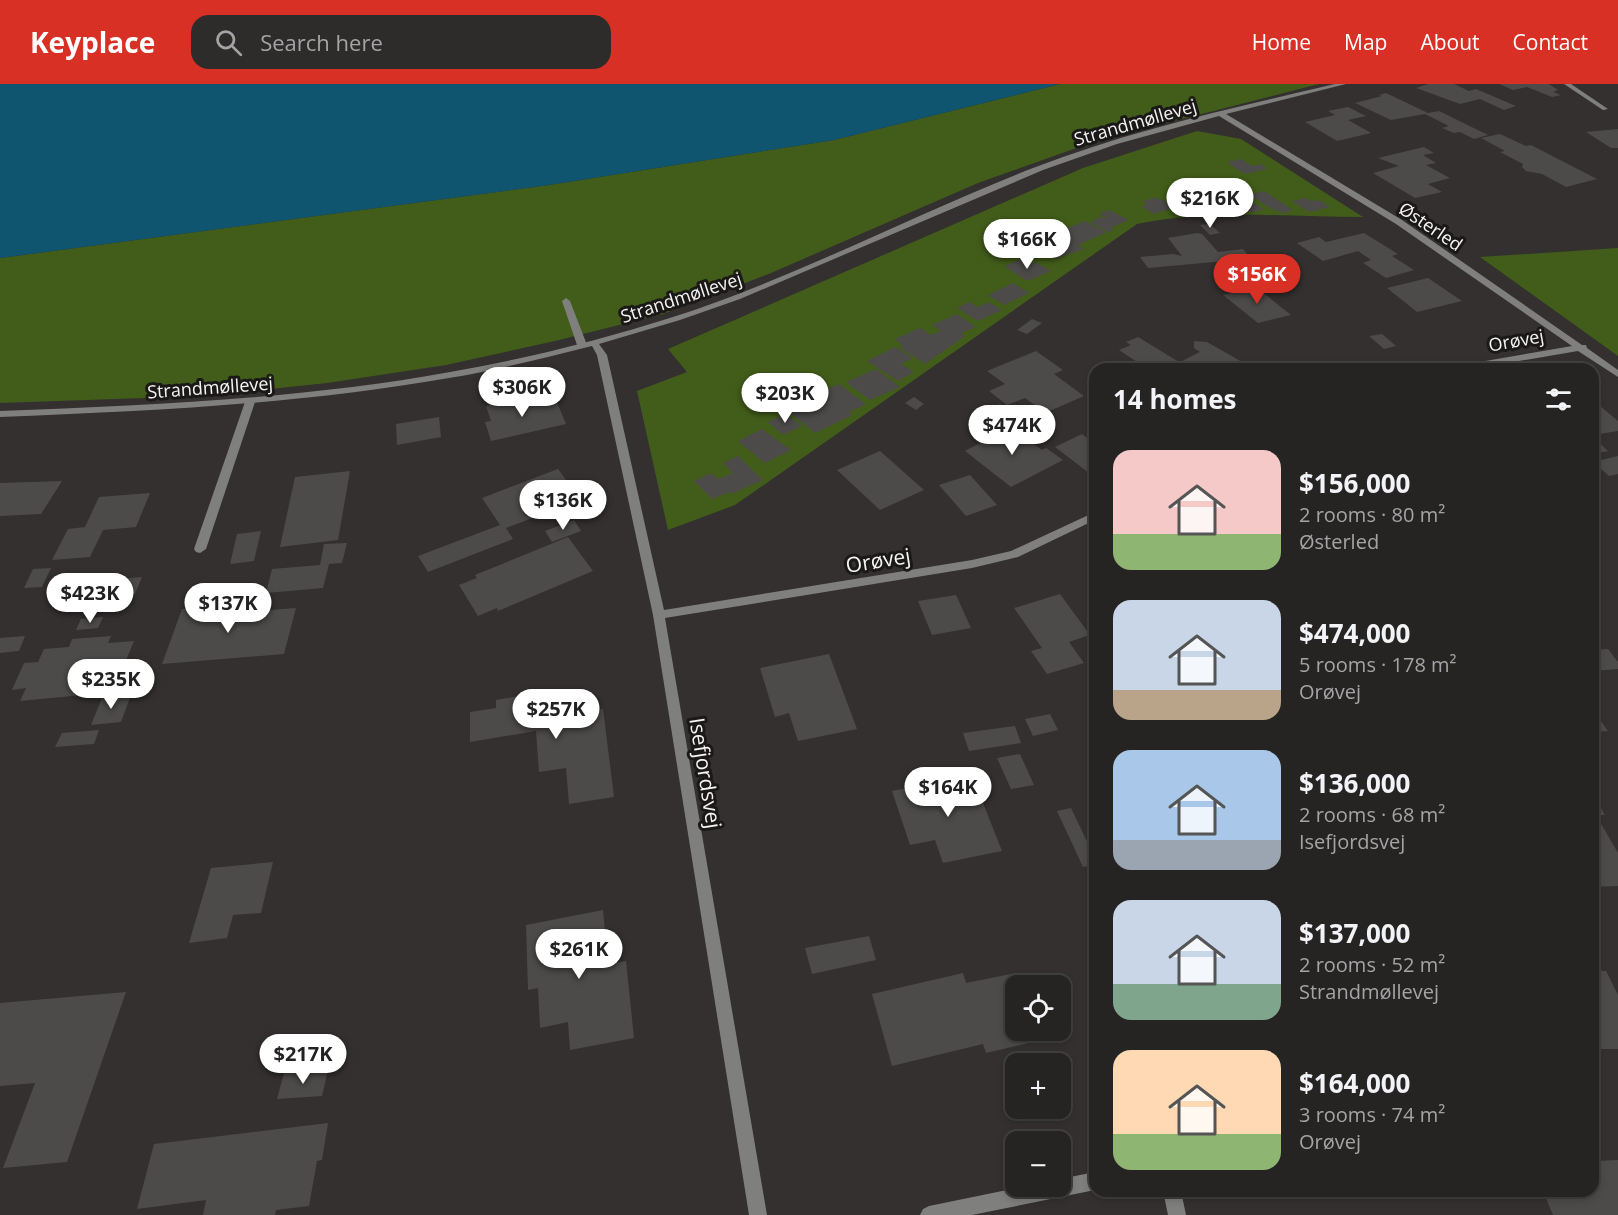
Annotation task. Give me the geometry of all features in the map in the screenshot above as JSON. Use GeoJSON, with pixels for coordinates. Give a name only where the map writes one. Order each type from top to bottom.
{"type":"FeatureCollection","features":[{"type":"Feature","properties":{"kind":"street","name":"Strandmøllevej"},"geometry":{"type":"LineString","coordinates":[[0,414],[250,402],[364,389],[481,370],[588,344],[754,291],[1041,168],[1136,136],[1343,84]]}},
{"type":"Feature","properties":{"kind":"street"},"geometry":{"type":"LineString","coordinates":[[1567,84],[1605,109]]}},
{"type":"Feature","properties":{"kind":"street","name":"Østerled"},"geometry":{"type":"LineString","coordinates":[[1221,114],[1400,222],[1583,347],[1618,374]]}},
{"type":"Feature","properties":{"kind":"street","name":"Isefjordsvej"},"geometry":{"type":"LineString","coordinates":[[566,301],[588,344],[602,355],[659,615],[758,1215]]}},
{"type":"Feature","properties":{"kind":"street","name":"Orøvej"},"geometry":{"type":"LineString","coordinates":[[1491,363],[1583,347]]}},
{"type":"Feature","properties":{"kind":"street"},"geometry":{"type":"LineString","coordinates":[[200,549],[250,402]]}},
{"type":"Feature","properties":{"kind":"street","name":"Orøvej"},"geometry":{"type":"LineString","coordinates":[[659,615],[972,564],[1014,554],[1089,519]]}},
{"type":"Feature","properties":{"kind":"street"},"geometry":{"type":"LineString","coordinates":[[929,1215],[1089,1182]]}},
{"type":"Feature","properties":{"kind":"street"},"geometry":{"type":"LineString","coordinates":[[1173,1197],[1177,1215]]}},
{"type":"Feature","properties":{"kind":"green space"},"geometry":{"type":"Polygon","coordinates":[[[1060,84],[1319,84],[1096,141],[978,183],[771,273],[663,314],[555,341],[446,365],[327,383],[203,396],[0,403],[0,258],[549,185],[834,140],[1060,84]]]}},
{"type":"Feature","properties":{"kind":"green space"},"geometry":{"type":"Polygon","coordinates":[[[1197,131],[1241,139],[1363,217],[1220,215],[1164,219],[1137,224],[735,505],[668,530],[637,391],[687,372],[668,349],[1083,168],[1197,131]]]}},
{"type":"Feature","properties":{"kind":"green space"},"geometry":{"type":"Polygon","coordinates":[[[1618,248],[1618,356],[1480,257],[1618,248]]]}},
{"type":"Feature","properties":{"kind":"water"},"geometry":{"type":"Polygon","coordinates":[[[0,84],[1060,84],[834,140],[549,185],[0,258],[0,84]]]}},
{"type":"Feature","properties":{"kind":"building"},"geometry":{"type":"Polygon","coordinates":[[[1428,84],[1454,84],[1469,91],[1476,89],[1516,106],[1504,110],[1480,99],[1460,104],[1416,88],[1428,84]]]}},
{"type":"Feature","properties":{"kind":"building"},"geometry":{"type":"Polygon","coordinates":[[[1499,84],[1549,84],[1558,90],[1553,92],[1561,95],[1552,97],[1527,87],[1513,90],[1499,84]]]}},
{"type":"Feature","properties":{"kind":"building"},"geometry":{"type":"Polygon","coordinates":[[[1386,93],[1428,113],[1439,111],[1488,135],[1474,139],[1460,132],[1454,133],[1442,128],[1449,126],[1425,114],[1391,120],[1355,103],[1386,93]]]}},
{"type":"Feature","properties":{"kind":"building"},"geometry":{"type":"Polygon","coordinates":[[[1348,107],[1366,116],[1348,120],[1371,133],[1337,141],[1305,122],[1335,115],[1328,111],[1348,107]]]}},
{"type":"Feature","properties":{"kind":"building"},"geometry":{"type":"Polygon","coordinates":[[[1618,129],[1618,148],[1611,148],[1586,132],[1618,129]]]}},
{"type":"Feature","properties":{"kind":"building"},"geometry":{"type":"Polygon","coordinates":[[[1500,134],[1526,146],[1531,145],[1597,179],[1566,187],[1542,174],[1526,171],[1522,167],[1523,164],[1500,152],[1505,151],[1481,138],[1500,134]]]}},
{"type":"Feature","properties":{"kind":"building"},"geometry":{"type":"Polygon","coordinates":[[[1424,147],[1434,153],[1423,155],[1436,163],[1426,165],[1450,178],[1428,184],[1442,192],[1415,198],[1373,173],[1399,166],[1378,158],[1424,147]]]}},
{"type":"Feature","properties":{"kind":"building"},"geometry":{"type":"Polygon","coordinates":[[[1241,159],[1252,166],[1261,164],[1267,169],[1244,174],[1227,162],[1241,159]]]}},
{"type":"Feature","properties":{"kind":"building"},"geometry":{"type":"Polygon","coordinates":[[[1233,190],[1264,209],[1252,213],[1236,203],[1227,205],[1212,196],[1233,190]]]}},
{"type":"Feature","properties":{"kind":"building"},"geometry":{"type":"Polygon","coordinates":[[[1264,191],[1293,210],[1284,213],[1272,209],[1249,195],[1264,191]]]}},
{"type":"Feature","properties":{"kind":"building"},"geometry":{"type":"Polygon","coordinates":[[[1306,198],[1311,201],[1318,200],[1330,207],[1309,212],[1292,201],[1306,198]]]}},
{"type":"Feature","properties":{"kind":"building"},"geometry":{"type":"Polygon","coordinates":[[[1161,199],[1175,207],[1154,214],[1141,206],[1148,204],[1143,201],[1161,199]]]}},
{"type":"Feature","properties":{"kind":"building"},"geometry":{"type":"Polygon","coordinates":[[[1211,200],[1226,210],[1197,214],[1186,207],[1211,200]]]}},
{"type":"Feature","properties":{"kind":"building"},"geometry":{"type":"Polygon","coordinates":[[[1109,210],[1129,220],[1110,228],[1114,230],[1109,232],[1090,222],[1100,217],[1108,218],[1099,214],[1109,210]]]}},
{"type":"Feature","properties":{"kind":"building"},"geometry":{"type":"Polygon","coordinates":[[[1085,221],[1107,232],[1078,245],[1084,249],[1056,259],[1041,251],[1058,243],[1054,241],[1061,238],[1054,234],[1085,221]]]}},
{"type":"Feature","properties":{"kind":"building"},"geometry":{"type":"Polygon","coordinates":[[[1210,224],[1220,233],[1210,235],[1200,225],[1210,224]]]}},
{"type":"Feature","properties":{"kind":"building"},"geometry":{"type":"Polygon","coordinates":[[[1364,233],[1398,254],[1392,256],[1414,270],[1386,278],[1363,263],[1371,260],[1358,251],[1323,261],[1297,243],[1319,237],[1326,242],[1364,233]]]}},
{"type":"Feature","properties":{"kind":"building"},"geometry":{"type":"Polygon","coordinates":[[[1202,234],[1218,252],[1243,249],[1254,262],[1229,265],[1225,261],[1148,268],[1140,257],[1173,254],[1182,256],[1168,238],[1202,234]]]}},
{"type":"Feature","properties":{"kind":"building"},"geometry":{"type":"Polygon","coordinates":[[[1021,259],[1030,264],[1035,262],[1051,271],[1027,281],[1004,266],[1021,259]]]}},
{"type":"Feature","properties":{"kind":"building"},"geometry":{"type":"Polygon","coordinates":[[[1428,278],[1462,301],[1417,312],[1387,288],[1428,278]]]}},
{"type":"Feature","properties":{"kind":"building"},"geometry":{"type":"Polygon","coordinates":[[[1013,283],[1029,293],[1004,305],[988,295],[1013,283]]]}},
{"type":"Feature","properties":{"kind":"building"},"geometry":{"type":"Polygon","coordinates":[[[1256,287],[1291,315],[1258,323],[1223,295],[1256,287]]]}},
{"type":"Feature","properties":{"kind":"building"},"geometry":{"type":"Polygon","coordinates":[[[969,302],[978,307],[989,302],[1002,310],[978,321],[957,308],[969,302]]]}},
{"type":"Feature","properties":{"kind":"building"},"geometry":{"type":"Polygon","coordinates":[[[957,314],[976,327],[961,333],[965,336],[925,364],[899,347],[903,346],[895,339],[920,328],[931,335],[941,331],[932,325],[957,314]]]}},
{"type":"Feature","properties":{"kind":"building"},"geometry":{"type":"Polygon","coordinates":[[[1032,319],[1042,323],[1027,334],[1017,330],[1032,319]]]}},
{"type":"Feature","properties":{"kind":"building"},"geometry":{"type":"Polygon","coordinates":[[[1382,334],[1396,346],[1384,349],[1369,336],[1382,334]]]}},
{"type":"Feature","properties":{"kind":"building"},"geometry":{"type":"Polygon","coordinates":[[[1138,337],[1181,363],[1139,363],[1119,350],[1131,345],[1126,342],[1138,337]]]}},
{"type":"Feature","properties":{"kind":"building"},"geometry":{"type":"Polygon","coordinates":[[[1194,341],[1207,342],[1244,363],[1185,363],[1182,361],[1200,352],[1194,348],[1194,341]]]}},
{"type":"Feature","properties":{"kind":"building"},"geometry":{"type":"Polygon","coordinates":[[[895,347],[913,358],[901,364],[914,372],[898,381],[867,361],[895,347]]]}},
{"type":"Feature","properties":{"kind":"building"},"geometry":{"type":"Polygon","coordinates":[[[1036,351],[1063,370],[1054,374],[1084,396],[1045,413],[1025,398],[1007,405],[989,391],[1005,384],[987,371],[1036,351]]]}},
{"type":"Feature","properties":{"kind":"building"},"geometry":{"type":"Polygon","coordinates":[[[876,369],[900,387],[870,400],[846,382],[876,369]]]}},
{"type":"Feature","properties":{"kind":"building"},"geometry":{"type":"Polygon","coordinates":[[[839,384],[866,404],[849,412],[852,415],[815,433],[785,409],[802,402],[812,410],[818,407],[807,398],[839,384]]]}},
{"type":"Feature","properties":{"kind":"building"},"geometry":{"type":"Polygon","coordinates":[[[528,396],[532,406],[556,400],[566,424],[491,441],[485,422],[491,421],[486,406],[528,396]]]}},
{"type":"Feature","properties":{"kind":"building"},"geometry":{"type":"Polygon","coordinates":[[[914,397],[924,404],[916,410],[905,403],[914,397]]]}},
{"type":"Feature","properties":{"kind":"building"},"geometry":{"type":"Polygon","coordinates":[[[1000,404],[1022,421],[1009,428],[986,410],[1000,404]]]}},
{"type":"Feature","properties":{"kind":"building"},"geometry":{"type":"Polygon","coordinates":[[[1599,405],[1618,421],[1618,431],[1599,434],[1599,405]]]}},
{"type":"Feature","properties":{"kind":"building"},"geometry":{"type":"Polygon","coordinates":[[[786,413],[802,426],[783,435],[768,422],[786,413]]]}},
{"type":"Feature","properties":{"kind":"building"},"geometry":{"type":"Polygon","coordinates":[[[439,417],[441,437],[397,445],[396,424],[439,417]]]}},
{"type":"Feature","properties":{"kind":"building"},"geometry":{"type":"Polygon","coordinates":[[[990,427],[1000,428],[1005,432],[1013,429],[1042,450],[1046,448],[1063,460],[1011,487],[965,451],[986,440],[982,437],[983,431],[990,427]]]}},
{"type":"Feature","properties":{"kind":"building"},"geometry":{"type":"Polygon","coordinates":[[[762,429],[791,450],[765,463],[738,441],[762,429]]]}},
{"type":"Feature","properties":{"kind":"building"},"geometry":{"type":"Polygon","coordinates":[[[1082,434],[1089,439],[1089,473],[1055,447],[1082,434]]]}},
{"type":"Feature","properties":{"kind":"building"},"geometry":{"type":"Polygon","coordinates":[[[1599,443],[1608,451],[1599,453],[1599,443]]]}},
{"type":"Feature","properties":{"kind":"building"},"geometry":{"type":"Polygon","coordinates":[[[880,451],[924,490],[880,510],[837,470],[880,451]]]}},
{"type":"Feature","properties":{"kind":"building"},"geometry":{"type":"Polygon","coordinates":[[[738,456],[763,480],[731,494],[729,492],[712,499],[694,481],[711,473],[718,479],[733,473],[723,463],[738,456]]]}},
{"type":"Feature","properties":{"kind":"building"},"geometry":{"type":"Polygon","coordinates":[[[1618,456],[1618,474],[1609,476],[1599,467],[1599,461],[1618,456]]]}},
{"type":"Feature","properties":{"kind":"building"},"geometry":{"type":"Polygon","coordinates":[[[558,469],[581,500],[506,528],[513,539],[428,572],[418,556],[500,525],[482,498],[558,469]]]}},
{"type":"Feature","properties":{"kind":"building"},"geometry":{"type":"Polygon","coordinates":[[[350,471],[338,540],[280,547],[295,477],[350,471]]]}},
{"type":"Feature","properties":{"kind":"building"},"geometry":{"type":"Polygon","coordinates":[[[970,475],[997,505],[966,516],[939,485],[970,475]]]}},
{"type":"Feature","properties":{"kind":"building"},"geometry":{"type":"Polygon","coordinates":[[[62,481],[41,514],[0,516],[0,483],[62,481]]]}},
{"type":"Feature","properties":{"kind":"building"},"geometry":{"type":"Polygon","coordinates":[[[150,493],[136,527],[103,530],[90,557],[52,560],[68,529],[85,527],[99,497],[150,493]]]}},
{"type":"Feature","properties":{"kind":"building"},"geometry":{"type":"Polygon","coordinates":[[[574,520],[581,531],[552,542],[545,531],[574,520]]]}},
{"type":"Feature","properties":{"kind":"building"},"geometry":{"type":"Polygon","coordinates":[[[261,531],[254,561],[230,564],[237,534],[261,531]]]}},
{"type":"Feature","properties":{"kind":"building"},"geometry":{"type":"Polygon","coordinates":[[[568,537],[593,571],[498,611],[497,608],[478,616],[459,585],[477,578],[475,575],[568,537]]]}},
{"type":"Feature","properties":{"kind":"building"},"geometry":{"type":"Polygon","coordinates":[[[347,543],[342,563],[329,564],[323,588],[266,593],[272,569],[320,565],[324,544],[347,543]]]}},
{"type":"Feature","properties":{"kind":"building"},"geometry":{"type":"Polygon","coordinates":[[[51,568],[42,587],[24,588],[33,569],[51,568]]]}},
{"type":"Feature","properties":{"kind":"building"},"geometry":{"type":"Polygon","coordinates":[[[142,577],[135,594],[109,596],[116,579],[142,577]]]}},
{"type":"Feature","properties":{"kind":"building"},"geometry":{"type":"Polygon","coordinates":[[[1060,594],[1089,634],[1069,642],[1084,663],[1047,674],[1031,651],[1042,648],[1014,608],[1060,594]]]}},
{"type":"Feature","properties":{"kind":"building"},"geometry":{"type":"Polygon","coordinates":[[[956,595],[971,628],[932,635],[918,601],[956,595]]]}},
{"type":"Feature","properties":{"kind":"building"},"geometry":{"type":"Polygon","coordinates":[[[235,605],[233,613],[296,608],[284,654],[162,664],[182,609],[235,605]]]}},
{"type":"Feature","properties":{"kind":"building"},"geometry":{"type":"Polygon","coordinates":[[[103,617],[98,628],[76,630],[81,619],[103,617]]]}},
{"type":"Feature","properties":{"kind":"building"},"geometry":{"type":"Polygon","coordinates":[[[25,636],[19,651],[0,653],[0,638],[25,636]]]}},
{"type":"Feature","properties":{"kind":"building"},"geometry":{"type":"Polygon","coordinates":[[[111,636],[108,643],[134,641],[113,692],[20,701],[26,688],[12,690],[24,663],[38,662],[44,649],[69,647],[72,639],[111,636]]]}},
{"type":"Feature","properties":{"kind":"building"},"geometry":{"type":"Polygon","coordinates":[[[1608,649],[1618,662],[1618,669],[1599,671],[1599,650],[1608,649]]]}},
{"type":"Feature","properties":{"kind":"building"},"geometry":{"type":"Polygon","coordinates":[[[829,654],[857,729],[798,741],[789,713],[775,717],[760,668],[829,654]]]}},
{"type":"Feature","properties":{"kind":"building"},"geometry":{"type":"Polygon","coordinates":[[[576,692],[578,713],[603,709],[614,797],[569,804],[566,768],[539,772],[536,731],[470,742],[470,712],[496,708],[496,700],[519,696],[519,701],[576,692]]]}},
{"type":"Feature","properties":{"kind":"building"},"geometry":{"type":"Polygon","coordinates":[[[131,695],[121,722],[91,725],[102,698],[131,695]]]}},
{"type":"Feature","properties":{"kind":"building"},"geometry":{"type":"Polygon","coordinates":[[[1050,714],[1058,730],[1033,736],[1025,719],[1050,714]]]}},
{"type":"Feature","properties":{"kind":"building"},"geometry":{"type":"Polygon","coordinates":[[[1599,718],[1608,731],[1599,732],[1599,718]]]}},
{"type":"Feature","properties":{"kind":"building"},"geometry":{"type":"Polygon","coordinates":[[[1015,726],[1021,743],[969,751],[963,733],[1015,726]]]}},
{"type":"Feature","properties":{"kind":"building"},"geometry":{"type":"Polygon","coordinates":[[[99,730],[94,744],[55,747],[62,733],[99,730]]]}},
{"type":"Feature","properties":{"kind":"building"},"geometry":{"type":"Polygon","coordinates":[[[1020,754],[1034,785],[1011,789],[997,758],[1020,754]]]}},
{"type":"Feature","properties":{"kind":"building"},"geometry":{"type":"Polygon","coordinates":[[[972,775],[1002,851],[943,863],[935,840],[910,845],[892,791],[972,775]]]}},
{"type":"Feature","properties":{"kind":"building"},"geometry":{"type":"Polygon","coordinates":[[[1599,805],[1605,815],[1599,815],[1599,805]]]}},
{"type":"Feature","properties":{"kind":"building"},"geometry":{"type":"Polygon","coordinates":[[[1071,808],[1089,846],[1089,866],[1083,867],[1057,811],[1071,808]]]}},
{"type":"Feature","properties":{"kind":"building"},"geometry":{"type":"Polygon","coordinates":[[[1599,820],[1618,853],[1618,886],[1599,887],[1599,820]]]}},
{"type":"Feature","properties":{"kind":"building"},"geometry":{"type":"Polygon","coordinates":[[[273,862],[261,913],[233,915],[227,938],[189,943],[211,868],[273,862]]]}},
{"type":"Feature","properties":{"kind":"building"},"geometry":{"type":"Polygon","coordinates":[[[603,910],[608,964],[626,961],[634,1038],[570,1050],[568,1022],[540,1028],[538,988],[528,990],[526,925],[603,910]]]}},
{"type":"Feature","properties":{"kind":"building"},"geometry":{"type":"Polygon","coordinates":[[[869,936],[876,960],[812,974],[805,948],[869,936]]]}},
{"type":"Feature","properties":{"kind":"building"},"geometry":{"type":"Polygon","coordinates":[[[1599,971],[1606,971],[1618,995],[1618,1049],[1599,1049],[1599,971]]]}},
{"type":"Feature","properties":{"kind":"building"},"geometry":{"type":"Polygon","coordinates":[[[963,973],[966,983],[1005,975],[1005,1041],[1037,1041],[986,1053],[983,1044],[892,1066],[872,994],[963,973]]]}},
{"type":"Feature","properties":{"kind":"building"},"geometry":{"type":"Polygon","coordinates":[[[126,992],[67,1162],[3,1168],[35,1083],[0,1086],[0,1003],[126,992]]]}},
{"type":"Feature","properties":{"kind":"building"},"geometry":{"type":"Polygon","coordinates":[[[328,1070],[322,1096],[277,1099],[284,1073],[328,1070]]]}},
{"type":"Feature","properties":{"kind":"building"},"geometry":{"type":"Polygon","coordinates":[[[328,1123],[322,1160],[317,1161],[309,1206],[276,1210],[275,1215],[203,1215],[206,1200],[137,1209],[154,1144],[328,1123]]]}},
{"type":"Feature","properties":{"kind":"building"},"geometry":{"type":"Polygon","coordinates":[[[1618,1160],[1618,1215],[1553,1215],[1546,1197],[1599,1197],[1599,1161],[1618,1160]]]}}]}
